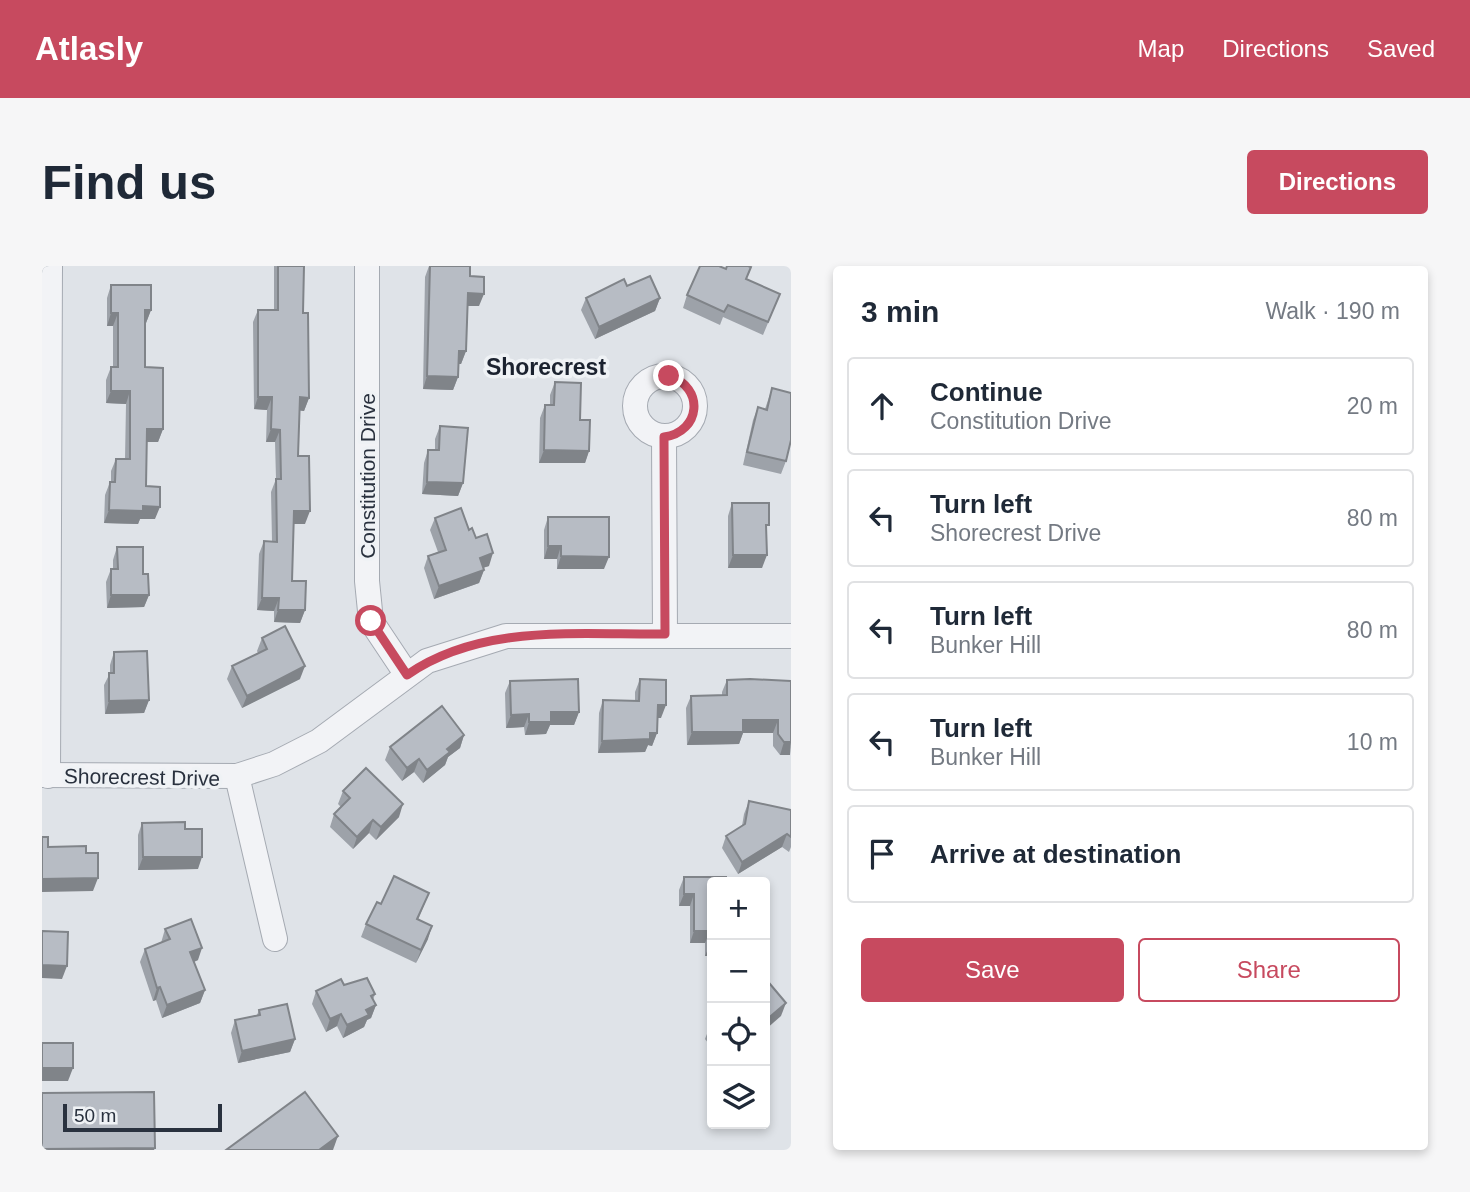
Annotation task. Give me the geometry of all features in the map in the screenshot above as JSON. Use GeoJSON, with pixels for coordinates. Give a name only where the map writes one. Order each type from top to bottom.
{"type":"FeatureCollection","features":[{"type":"Feature","properties":{"kind":"street"},"geometry":{"type":"LineString","coordinates":[[45,775],[50,266]]}},
{"type":"Feature","properties":{"kind":"street","name":"Constitution Drive"},"geometry":{"type":"LineString","coordinates":[[366,266],[367,582],[371,621],[407,675]]}},
{"type":"Feature","properties":{"kind":"street"},"geometry":{"type":"LineString","coordinates":[[664,437],[665,634]]}},
{"type":"Feature","properties":{"kind":"street","name":"Shorecrest Drive"},"geometry":{"type":"LineString","coordinates":[[45,775],[237,776],[274,764],[319,741],[427,661],[506,636],[791,636]]}},
{"type":"Feature","properties":{"kind":"street"},"geometry":{"type":"LineString","coordinates":[[237,776],[275,939]]}},
{"type":"Feature","properties":{"kind":"building"},"geometry":{"type":"Polygon","coordinates":[[[278,266],[304,266],[303,313],[308,313],[309,398],[300,397],[298,456],[309,456],[310,511],[294,511],[292,581],[306,581],[305,610],[278,610],[279,598],[262,598],[264,541],[277,542],[276,479],[281,479],[280,430],[271,429],[272,397],[258,397],[258,310],[278,310],[278,266]]]}},
{"type":"Feature","properties":{"kind":"building"},"geometry":{"type":"Polygon","coordinates":[[[430,266],[470,266],[470,276],[484,277],[484,294],[468,293],[466,351],[459,351],[458,377],[427,376],[430,266]]]}},
{"type":"Feature","properties":{"kind":"building"},"geometry":{"type":"Polygon","coordinates":[[[700,266],[719,266],[726,269],[727,266],[751,267],[746,279],[780,294],[768,322],[728,305],[724,312],[687,295],[700,266]]]}},
{"type":"Feature","properties":{"kind":"building"},"geometry":{"type":"Polygon","coordinates":[[[650,276],[660,298],[599,327],[586,298],[624,279],[627,286],[650,276]]]}},
{"type":"Feature","properties":{"kind":"building"},"geometry":{"type":"Polygon","coordinates":[[[111,285],[151,285],[151,310],[145,310],[145,367],[163,368],[163,429],[147,429],[146,486],[160,487],[160,507],[143,506],[143,511],[109,510],[110,482],[115,482],[116,459],[130,459],[130,391],[111,391],[111,367],[118,367],[118,313],[111,313],[111,285]]]}},
{"type":"Feature","properties":{"kind":"building"},"geometry":{"type":"Polygon","coordinates":[[[555,382],[581,383],[580,420],[590,420],[589,451],[544,450],[545,405],[554,405],[555,382]]]}},
{"type":"Feature","properties":{"kind":"building"},"geometry":{"type":"Polygon","coordinates":[[[772,388],[791,393],[791,440],[786,461],[747,452],[758,407],[767,410],[772,388]]]}},
{"type":"Feature","properties":{"kind":"building"},"geometry":{"type":"Polygon","coordinates":[[[440,426],[468,428],[463,483],[427,482],[428,450],[439,450],[440,426]]]}},
{"type":"Feature","properties":{"kind":"building"},"geometry":{"type":"Polygon","coordinates":[[[732,503],[769,503],[769,525],[766,525],[767,555],[733,555],[732,503]]]}},
{"type":"Feature","properties":{"kind":"building"},"geometry":{"type":"Polygon","coordinates":[[[461,508],[469,530],[472,528],[476,538],[487,534],[493,553],[480,558],[484,570],[439,586],[428,556],[446,550],[435,518],[461,508]]]}},
{"type":"Feature","properties":{"kind":"building"},"geometry":{"type":"Polygon","coordinates":[[[548,517],[609,517],[609,557],[561,556],[561,546],[548,546],[548,517]]]}},
{"type":"Feature","properties":{"kind":"building"},"geometry":{"type":"Polygon","coordinates":[[[117,547],[143,547],[143,574],[148,574],[149,595],[111,595],[111,569],[118,569],[117,547]]]}},
{"type":"Feature","properties":{"kind":"building"},"geometry":{"type":"Polygon","coordinates":[[[285,626],[305,666],[247,696],[232,666],[267,649],[262,638],[285,626]]]}},
{"type":"Feature","properties":{"kind":"building"},"geometry":{"type":"Polygon","coordinates":[[[147,651],[149,700],[109,701],[109,673],[114,673],[114,652],[147,651]]]}},
{"type":"Feature","properties":{"kind":"building"},"geometry":{"type":"Polygon","coordinates":[[[578,679],[579,712],[551,712],[551,722],[529,722],[529,714],[511,715],[510,681],[578,679]]]}},
{"type":"Feature","properties":{"kind":"building"},"geometry":{"type":"Polygon","coordinates":[[[640,679],[666,680],[666,705],[658,705],[657,733],[650,733],[650,739],[602,741],[603,700],[639,701],[640,679]]]}},
{"type":"Feature","properties":{"kind":"building"},"geometry":{"type":"Polygon","coordinates":[[[727,680],[791,681],[791,742],[784,742],[778,734],[778,720],[743,720],[743,732],[692,732],[691,696],[727,695],[727,680]]]}},
{"type":"Feature","properties":{"kind":"building"},"geometry":{"type":"Polygon","coordinates":[[[442,706],[464,735],[447,749],[450,752],[427,770],[419,759],[407,768],[390,747],[442,706]]]}},
{"type":"Feature","properties":{"kind":"building"},"geometry":{"type":"Polygon","coordinates":[[[366,768],[403,804],[381,827],[373,820],[357,837],[334,814],[350,798],[343,791],[366,768]]]}},
{"type":"Feature","properties":{"kind":"building"},"geometry":{"type":"Polygon","coordinates":[[[749,801],[791,810],[791,837],[787,834],[742,862],[726,836],[745,824],[749,801]]]}},
{"type":"Feature","properties":{"kind":"building"},"geometry":{"type":"Polygon","coordinates":[[[185,822],[185,829],[202,829],[202,857],[143,857],[142,823],[185,822]]]}},
{"type":"Feature","properties":{"kind":"building"},"geometry":{"type":"Polygon","coordinates":[[[42,837],[48,837],[48,847],[86,846],[86,853],[98,853],[98,878],[42,879],[42,837]]]}},
{"type":"Feature","properties":{"kind":"building"},"geometry":{"type":"Polygon","coordinates":[[[394,876],[429,893],[417,919],[432,926],[421,950],[366,924],[377,902],[381,904],[394,876]]]}},
{"type":"Feature","properties":{"kind":"building"},"geometry":{"type":"Polygon","coordinates":[[[684,877],[707,877],[707,931],[694,931],[694,894],[684,894],[684,877]]]}},
{"type":"Feature","properties":{"kind":"building"},"geometry":{"type":"Polygon","coordinates":[[[191,919],[202,948],[190,952],[205,990],[167,1005],[160,987],[157,988],[145,949],[170,939],[165,929],[191,919]]]}},
{"type":"Feature","properties":{"kind":"building"},"geometry":{"type":"Polygon","coordinates":[[[42,931],[68,932],[67,966],[42,965],[42,931]]]}},
{"type":"Feature","properties":{"kind":"building"},"geometry":{"type":"Polygon","coordinates":[[[367,978],[375,994],[371,996],[376,1005],[366,1010],[369,1015],[347,1025],[341,1014],[330,1019],[316,991],[341,979],[344,985],[367,978]]]}},
{"type":"Feature","properties":{"kind":"building"},"geometry":{"type":"Polygon","coordinates":[[[770,984],[786,1003],[770,1017],[770,984]]]}},
{"type":"Feature","properties":{"kind":"building"},"geometry":{"type":"Polygon","coordinates":[[[287,1004],[295,1039],[242,1051],[235,1020],[260,1015],[259,1010],[287,1004]]]}},
{"type":"Feature","properties":{"kind":"building"},"geometry":{"type":"Polygon","coordinates":[[[42,1043],[73,1043],[73,1068],[42,1068],[42,1043]]]}},
{"type":"Feature","properties":{"kind":"building"},"geometry":{"type":"Polygon","coordinates":[[[154,1092],[155,1148],[42,1149],[42,1093],[154,1092]]]}},
{"type":"Feature","properties":{"kind":"building"},"geometry":{"type":"Polygon","coordinates":[[[305,1092],[338,1136],[319,1150],[226,1150],[305,1092]]]}},
{"type":"Feature","properties":{"kind":"district","name":"Shorecrest"},"geometry":{"type":"Point","coordinates":[546,367]}},
{"type":"Feature","properties":{"kind":"route"},"geometry":{"type":"LineString","coordinates":[[371,621],[407,675],[427,661],[506,636],[665,634],[664,437],[683,431],[695,414],[693,394],[687,385],[669,376]]}}]}
